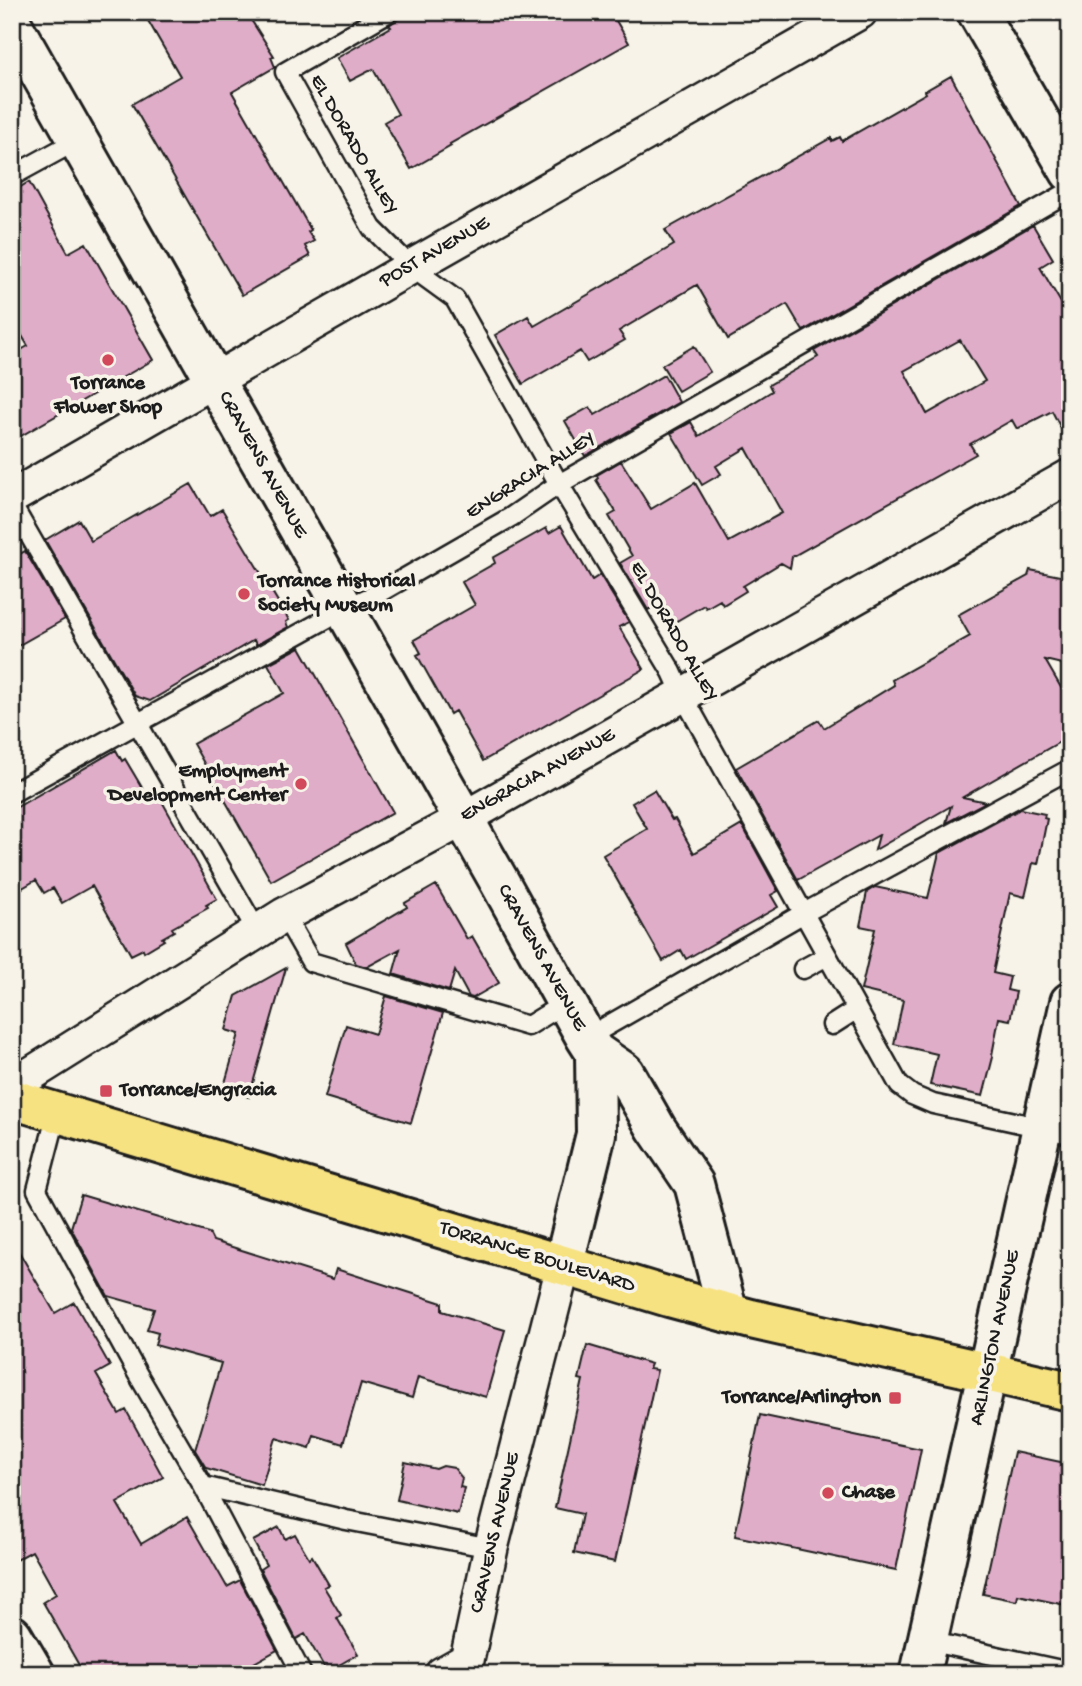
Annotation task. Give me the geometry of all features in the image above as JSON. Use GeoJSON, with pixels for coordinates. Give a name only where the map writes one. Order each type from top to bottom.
{"type":"FeatureCollection","features":[{"type":"Feature","properties":{"kind":"main road","name":"TORRANCE BOULEVARD"},"geometry":{"type":"LineString","coordinates":[[12,1099],[563,1267],[728,1313],[1070,1391]]}},
{"type":"Feature","properties":{"kind":"street","name":"POST AVENUE"},"geometry":{"type":"LineString","coordinates":[[12,497],[860,12]]}},
{"type":"Feature","properties":{"kind":"street"},"geometry":{"type":"LineString","coordinates":[[977,12],[1070,172]]}},
{"type":"Feature","properties":{"kind":"street","name":"CRAVENS AVENUE"},"geometry":{"type":"LineString","coordinates":[[12,24],[590,1045],[624,1072],[656,1129],[694,1184],[728,1313]]}},
{"type":"Feature","properties":{"kind":"street","name":"ENGRACIA AVENUE"},"geometry":{"type":"LineString","coordinates":[[12,1086],[270,923],[463,819],[1070,475]]}},
{"type":"Feature","properties":{"kind":"street","name":"ARLINGTON AVENUE"},"geometry":{"type":"LineString","coordinates":[[924,1657],[989,1373],[1056,1131],[1070,1002]]}},
{"type":"Feature","properties":{"kind":"street","name":"CRAVENS AVENUE"},"geometry":{"type":"LineString","coordinates":[[442,1674],[467,1660],[491,1548],[596,1134],[590,1045]]}},
{"type":"Feature","properties":{"kind":"street"},"geometry":{"type":"LineString","coordinates":[[12,1635],[35,1674]]}},
{"type":"Feature","properties":{"kind":"lane","name":"EL DORADO ALLEY"},"geometry":{"type":"LineString","coordinates":[[389,12],[285,72],[372,228],[411,267],[455,299],[559,484],[672,672],[899,1085],[912,1095],[933,1104],[1056,1131]]}},
{"type":"Feature","properties":{"kind":"lane"},"geometry":{"type":"LineString","coordinates":[[12,176],[78,140]]}},
{"type":"Feature","properties":{"kind":"lane","name":"ENGRACIA ALLEY"},"geometry":{"type":"LineString","coordinates":[[12,793],[344,609],[377,594],[511,517],[559,484],[1070,191]]}},
{"type":"Feature","properties":{"kind":"lane"},"geometry":{"type":"LineString","coordinates":[[12,506],[139,722],[270,923],[311,962],[528,1026],[567,1002]]}},
{"type":"Feature","properties":{"kind":"lane"},"geometry":{"type":"LineString","coordinates":[[590,1045],[804,913],[1070,769]]}},
{"type":"Feature","properties":{"kind":"lane"},"geometry":{"type":"LineString","coordinates":[[803,969],[827,956]]}},
{"type":"Feature","properties":{"kind":"lane"},"geometry":{"type":"LineString","coordinates":[[832,1025],[857,1009]]}},
{"type":"Feature","properties":{"kind":"lane"},"geometry":{"type":"LineString","coordinates":[[57,1113],[37,1190],[137,1373],[203,1486],[302,1674]]}},
{"type":"Feature","properties":{"kind":"lane"},"geometry":{"type":"LineString","coordinates":[[203,1486],[346,1520],[491,1548]]}},
{"type":"Feature","properties":{"kind":"lane"},"geometry":{"type":"LineString","coordinates":[[924,1657],[1070,1672]]}},
{"type":"Feature","properties":{"kind":"building"},"geometry":{"type":"Polygon","coordinates":[[[143,12],[246,12],[274,56],[271,57],[275,67],[232,92],[311,230],[308,232],[314,241],[305,246],[310,256],[242,295],[132,104],[180,76],[143,12]]]}},
{"type":"Feature","properties":{"kind":"building"},"geometry":{"type":"Polygon","coordinates":[[[409,12],[611,12],[629,43],[450,144],[451,146],[411,169],[384,122],[398,114],[373,69],[350,81],[337,58],[391,27],[389,25],[409,12]]]}},
{"type":"Feature","properties":{"kind":"building"},"geometry":{"type":"Polygon","coordinates":[[[951,76],[1021,206],[803,331],[787,304],[728,339],[697,285],[619,331],[625,340],[587,362],[580,351],[523,384],[495,335],[528,316],[534,326],[674,245],[665,230],[831,138],[832,141],[840,137],[842,141],[951,76]]]}},
{"type":"Feature","properties":{"kind":"building"},"geometry":{"type":"Polygon","coordinates":[[[29,182],[68,253],[86,243],[153,360],[12,441],[12,355],[28,346],[12,319],[12,192],[29,182]]]}},
{"type":"Feature","properties":{"kind":"building"},"geometry":{"type":"Polygon","coordinates":[[[1033,225],[1053,259],[1040,267],[1070,318],[1070,446],[1052,411],[1017,429],[1012,420],[970,444],[976,454],[792,557],[790,568],[781,563],[743,586],[746,591],[723,605],[720,600],[706,608],[704,605],[675,622],[663,602],[648,610],[620,563],[632,556],[609,516],[616,512],[596,480],[597,475],[621,461],[651,509],[695,483],[729,542],[782,513],[746,448],[716,466],[721,474],[702,485],[671,433],[691,422],[699,436],[772,391],[769,385],[818,357],[814,351],[1033,225]],[[960,340],[904,371],[927,414],[985,381],[960,340]]]}},
{"type":"Feature","properties":{"kind":"building"},"geometry":{"type":"Polygon","coordinates":[[[694,346],[710,372],[678,391],[662,365],[694,346]]]}},
{"type":"Feature","properties":{"kind":"building"},"geometry":{"type":"Polygon","coordinates":[[[664,375],[679,402],[585,456],[565,421],[590,407],[595,415],[664,375]]]}},
{"type":"Feature","properties":{"kind":"building","name":"Torrance Historical Society Museum"},"geometry":{"type":"Polygon","coordinates":[[[191,484],[210,516],[222,509],[289,620],[286,622],[288,627],[256,645],[254,640],[150,701],[135,696],[45,540],[79,520],[91,541],[191,484]]]}},
{"type":"Feature","properties":{"kind":"building"},"geometry":{"type":"Polygon","coordinates":[[[561,526],[592,580],[600,575],[629,622],[619,627],[644,669],[483,761],[455,711],[450,714],[417,655],[421,653],[414,640],[475,605],[462,582],[495,563],[493,558],[546,528],[549,533],[561,526]]]}},
{"type":"Feature","properties":{"kind":"building"},"geometry":{"type":"Polygon","coordinates":[[[25,551],[65,619],[12,649],[12,558],[25,551]]]}},
{"type":"Feature","properties":{"kind":"building"},"geometry":{"type":"Polygon","coordinates":[[[1030,570],[1070,578],[1070,666],[1045,660],[1070,703],[1070,736],[963,797],[986,802],[946,823],[951,806],[875,850],[879,835],[798,880],[736,768],[819,720],[824,728],[894,685],[892,680],[970,636],[958,615],[1028,576],[1030,570]]]}},
{"type":"Feature","properties":{"kind":"building"},"geometry":{"type":"Polygon","coordinates":[[[300,647],[393,812],[271,881],[193,744],[284,693],[268,664],[300,647]]]}},
{"type":"Feature","properties":{"kind":"building"},"geometry":{"type":"Polygon","coordinates":[[[116,750],[122,761],[125,759],[150,801],[159,796],[217,899],[206,905],[208,908],[172,928],[174,931],[162,938],[164,940],[144,952],[143,949],[131,955],[92,886],[62,903],[53,888],[44,893],[36,880],[12,894],[12,810],[116,750]]]}},
{"type":"Feature","properties":{"kind":"building"},"geometry":{"type":"Polygon","coordinates":[[[654,790],[672,820],[675,819],[694,853],[742,825],[778,891],[771,895],[778,907],[686,959],[681,950],[663,961],[603,855],[647,829],[632,803],[654,790]]]}},
{"type":"Feature","properties":{"kind":"building"},"geometry":{"type":"Polygon","coordinates":[[[1020,809],[1045,814],[1044,818],[1047,819],[1038,864],[1033,863],[1025,897],[1010,893],[993,973],[1010,977],[1007,990],[1016,992],[1010,1020],[999,1018],[983,1096],[930,1085],[937,1054],[894,1044],[903,1000],[861,990],[875,929],[860,926],[867,892],[875,887],[928,898],[939,853],[1020,809]]]}},
{"type":"Feature","properties":{"kind":"building"},"geometry":{"type":"Polygon","coordinates":[[[436,885],[467,939],[472,936],[499,983],[473,998],[469,997],[455,971],[449,991],[393,974],[400,949],[367,967],[356,964],[346,943],[407,907],[405,903],[436,885]]]}},
{"type":"Feature","properties":{"kind":"building"},"geometry":{"type":"Polygon","coordinates":[[[286,968],[249,1097],[223,1090],[239,1034],[226,1030],[236,996],[286,968]]]}},
{"type":"Feature","properties":{"kind":"building"},"geometry":{"type":"Polygon","coordinates":[[[386,996],[443,1013],[411,1123],[325,1097],[346,1025],[375,1034],[386,996]]]}},
{"type":"Feature","properties":{"kind":"building"},"geometry":{"type":"Polygon","coordinates":[[[81,1195],[209,1233],[213,1241],[333,1279],[336,1269],[442,1303],[442,1311],[505,1330],[486,1397],[418,1377],[412,1398],[361,1383],[343,1444],[314,1435],[310,1448],[276,1438],[262,1485],[206,1468],[195,1450],[221,1363],[155,1345],[158,1333],[147,1330],[154,1309],[108,1296],[71,1228],[81,1195]]]}},
{"type":"Feature","properties":{"kind":"building"},"geometry":{"type":"Polygon","coordinates":[[[12,1240],[55,1313],[74,1302],[110,1366],[96,1374],[119,1414],[126,1410],[163,1477],[117,1503],[141,1544],[187,1517],[227,1587],[240,1580],[277,1650],[254,1663],[261,1674],[84,1674],[43,1602],[56,1594],[32,1551],[12,1562],[12,1240]]]}},
{"type":"Feature","properties":{"kind":"building"},"geometry":{"type":"Polygon","coordinates":[[[587,1345],[651,1364],[649,1369],[657,1370],[615,1562],[574,1553],[582,1514],[555,1508],[583,1380],[579,1379],[587,1345]]]}},
{"type":"Feature","properties":{"kind":"building","name":"Chase"},"geometry":{"type":"Polygon","coordinates":[[[760,1415],[921,1449],[896,1570],[735,1536],[760,1415]]]}},
{"type":"Feature","properties":{"kind":"building"},"geometry":{"type":"Polygon","coordinates":[[[1014,1452],[1070,1464],[1070,1606],[1018,1595],[1017,1601],[983,1594],[1014,1452]]]}},
{"type":"Feature","properties":{"kind":"building"},"geometry":{"type":"Polygon","coordinates":[[[405,1462],[436,1469],[443,1466],[454,1468],[462,1478],[460,1487],[464,1488],[458,1514],[397,1500],[405,1462]]]}},
{"type":"Feature","properties":{"kind":"building"},"geometry":{"type":"Polygon","coordinates":[[[279,1527],[285,1539],[295,1534],[309,1558],[312,1556],[329,1585],[324,1587],[341,1615],[337,1618],[358,1654],[327,1672],[305,1634],[296,1639],[260,1569],[266,1565],[253,1541],[279,1527]]]}},
{"type":"Feature","properties":{"kind":"place","name":"Torrance Flower Shop"},"geometry":{"type":"Point","coordinates":[108,360]}},
{"type":"Feature","properties":{"kind":"place","name":"Torrance Historical Society Museum"},"geometry":{"type":"Point","coordinates":[244,594]}},
{"type":"Feature","properties":{"kind":"place","name":"Employment Development Center"},"geometry":{"type":"Point","coordinates":[301,784]}},
{"type":"Feature","properties":{"kind":"place","name":"Torrance/Engracia"},"geometry":{"type":"Point","coordinates":[106,1091]}},
{"type":"Feature","properties":{"kind":"place","name":"Torrance/Arlington"},"geometry":{"type":"Point","coordinates":[895,1398]}},
{"type":"Feature","properties":{"kind":"place","name":"Chase"},"geometry":{"type":"Point","coordinates":[828,1493]}}]}
